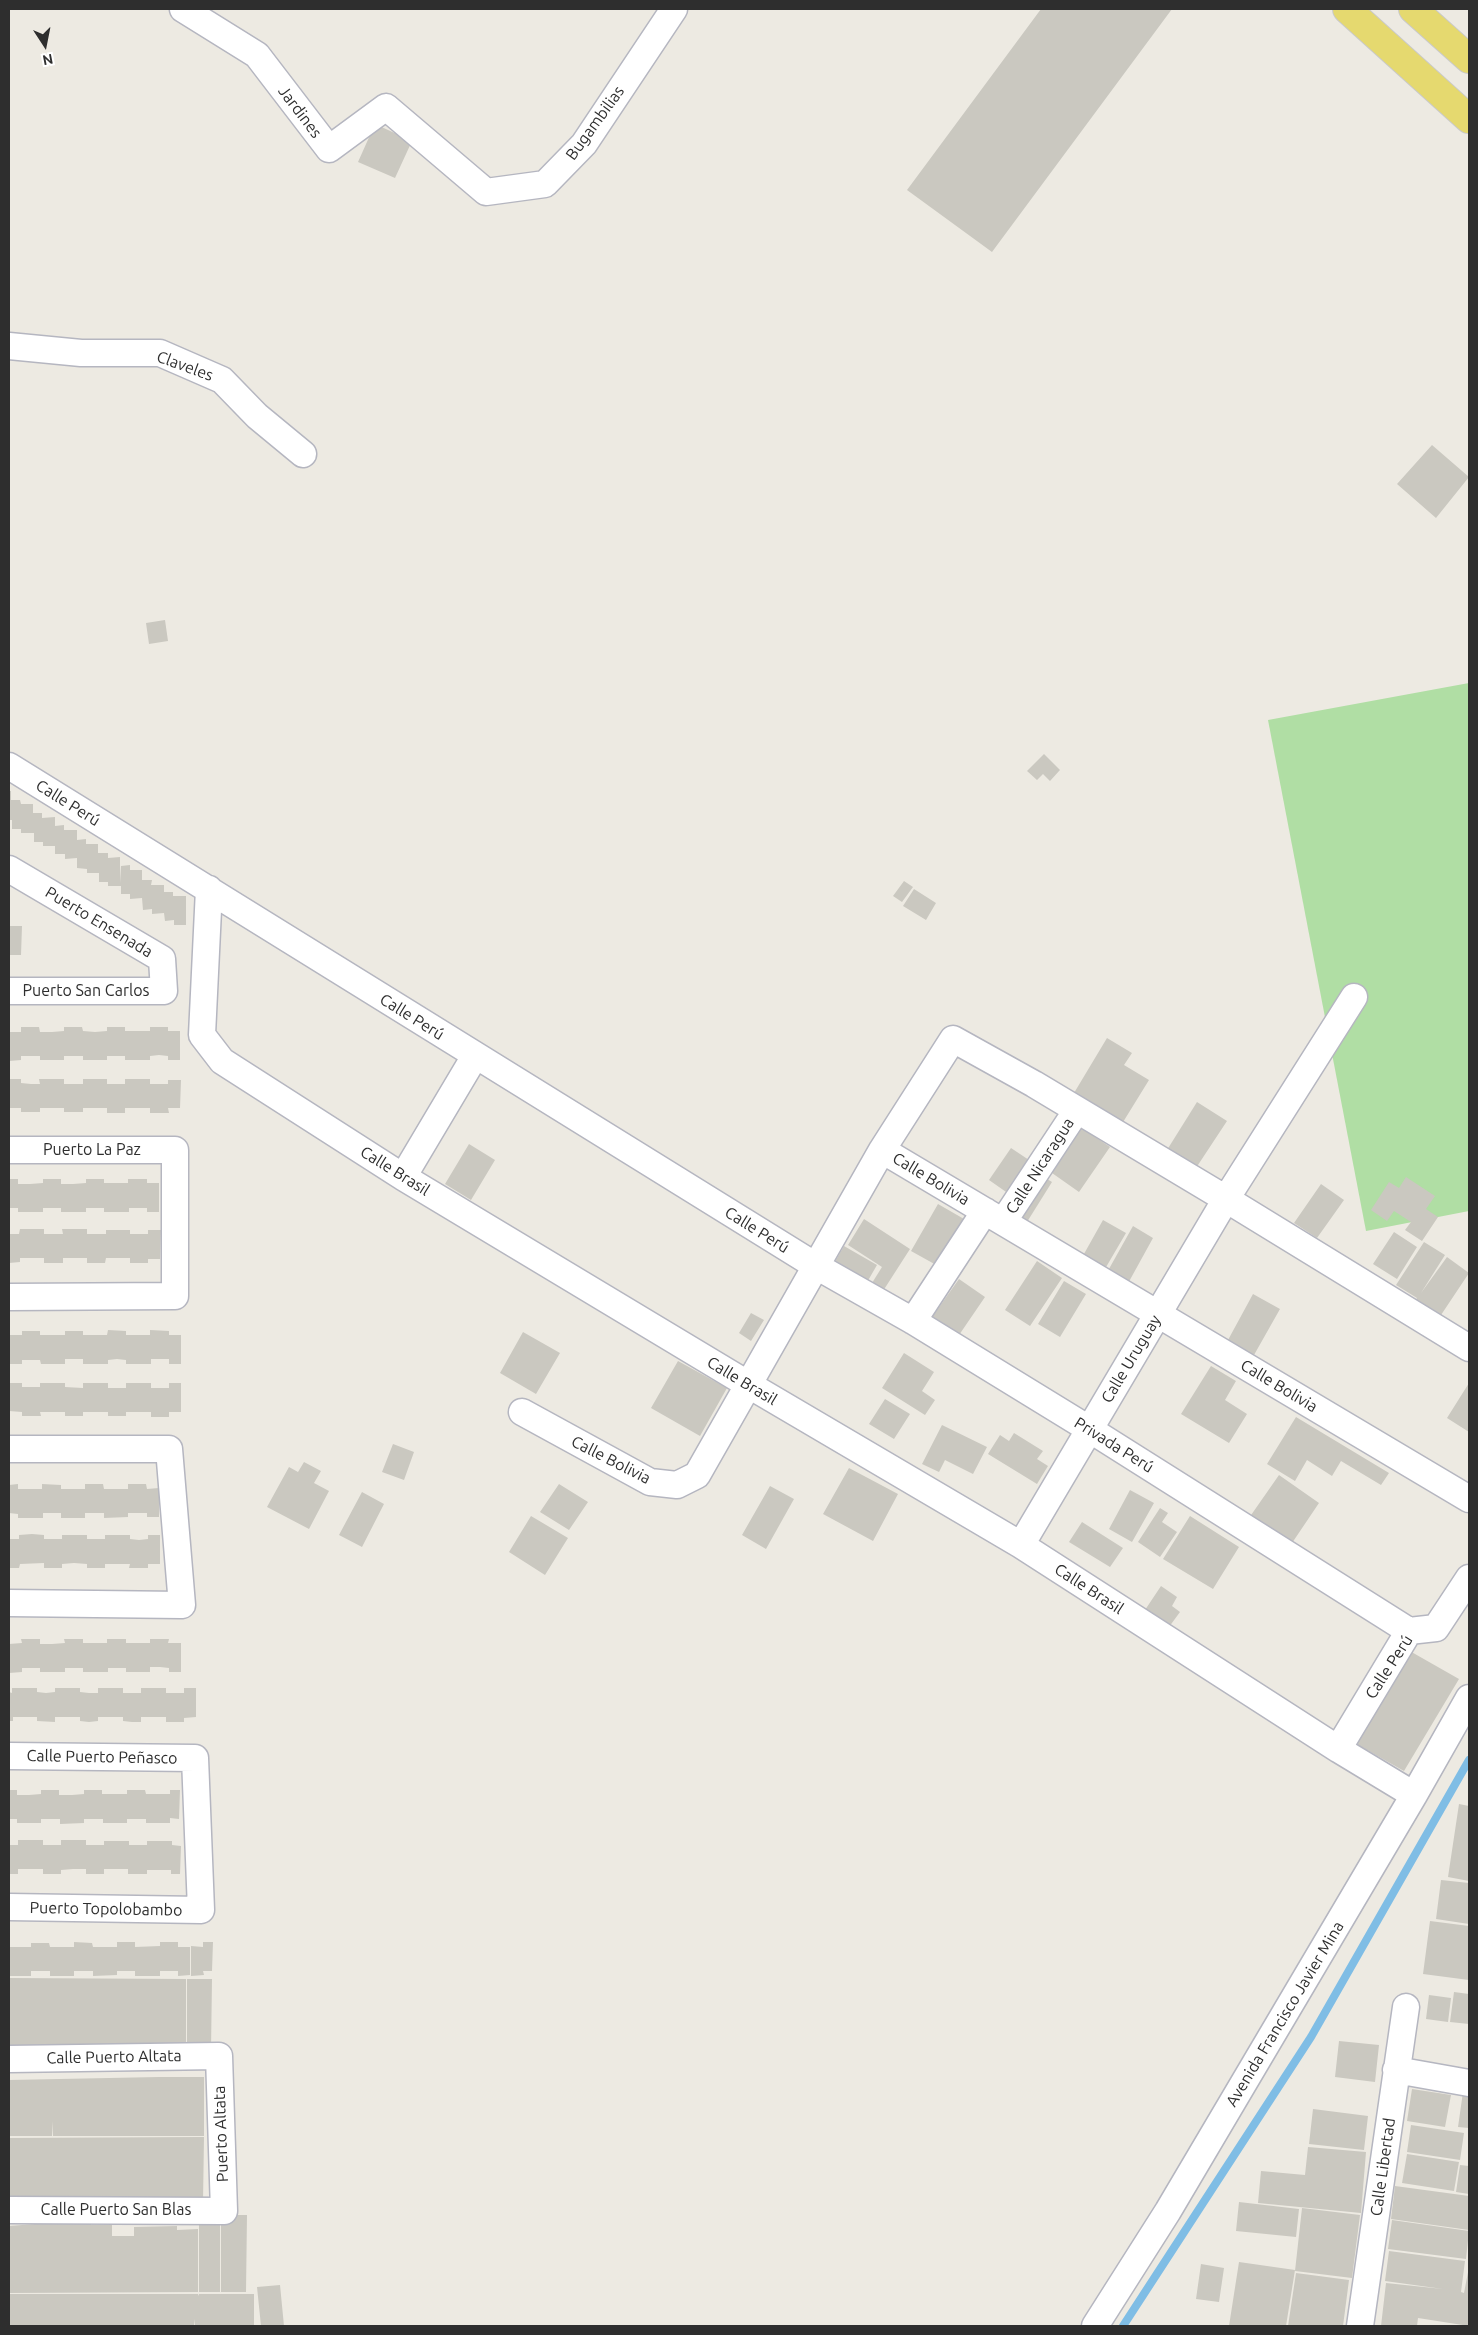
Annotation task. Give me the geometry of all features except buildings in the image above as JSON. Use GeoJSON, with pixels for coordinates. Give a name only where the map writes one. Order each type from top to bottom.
{"type":"FeatureCollection","features":[{"type":"Feature","properties":{"kind":"main road"},"geometry":{"type":"LineString","coordinates":[[1347,9],[1469,119]]}},
{"type":"Feature","properties":{"kind":"main road"},"geometry":{"type":"LineString","coordinates":[[1413,9],[1469,59]]}},
{"type":"Feature","properties":{"kind":"street","name":"Jardines"},"geometry":{"type":"LineString","coordinates":[[182,9],[257,55],[329,149],[386,107],[486,192]]}},
{"type":"Feature","properties":{"kind":"street","name":"Bugambilias"},"geometry":{"type":"LineString","coordinates":[[486,192],[545,184],[584,144],[674,9]]}},
{"type":"Feature","properties":{"kind":"street","name":"Claveles"},"geometry":{"type":"LineString","coordinates":[[9,346],[81,353],[160,353],[222,380],[257,416],[303,454]]}},
{"type":"Feature","properties":{"kind":"street","name":"Calle Perú"},"geometry":{"type":"LineString","coordinates":[[9,766],[816,1266]]}},
{"type":"Feature","properties":{"kind":"street","name":"Puerto Ensenada"},"geometry":{"type":"LineString","coordinates":[[9,869],[162,959],[164,991]]}},
{"type":"Feature","properties":{"kind":"street","name":"Calle Brasil"},"geometry":{"type":"LineString","coordinates":[[209,889],[202,1035],[222,1061],[403,1177],[748,1385],[1021,1545],[1338,1750],[1414,1795]]}},
{"type":"Feature","properties":{"kind":"street","name":"Puerto San Carlos"},"geometry":{"type":"LineString","coordinates":[[9,991],[164,991]]}},
{"type":"Feature","properties":{"kind":"street","name":"Calle Uruguay"},"geometry":{"type":"LineString","coordinates":[[1021,1545],[1226,1199],[1354,997]]}},
{"type":"Feature","properties":{"kind":"street"},"geometry":{"type":"LineString","coordinates":[[882,1150],[953,1039],[1034,1084],[1469,1348]]}},
{"type":"Feature","properties":{"kind":"street"},"geometry":{"type":"LineString","coordinates":[[403,1177],[475,1056]]}},
{"type":"Feature","properties":{"kind":"street","name":"Calle Nicaragua"},"geometry":{"type":"LineString","coordinates":[[913,1321],[1076,1110]]}},
{"type":"Feature","properties":{"kind":"street","name":"Puerto La Paz"},"geometry":{"type":"LineString","coordinates":[[9,1150],[176,1150],[175,1296],[9,1296]]}},
{"type":"Feature","properties":{"kind":"street","name":"Calle Bolivia"},"geometry":{"type":"LineString","coordinates":[[522,1412],[650,1482],[677,1485],[697,1475],[882,1150],[1469,1499]]}},
{"type":"Feature","properties":{"kind":"street","name":"Privada Perú"},"geometry":{"type":"LineString","coordinates":[[816,1266],[913,1321],[1089,1429],[1409,1631]]}},
{"type":"Feature","properties":{"kind":"street"},"geometry":{"type":"LineString","coordinates":[[9,1449],[169,1449],[182,1605],[9,1603]]}},
{"type":"Feature","properties":{"kind":"street","name":"Calle Perú"},"geometry":{"type":"LineString","coordinates":[[1338,1750],[1409,1631],[1436,1628],[1469,1578]]}},
{"type":"Feature","properties":{"kind":"street","name":"Avenida Francisco Javier Mina"},"geometry":{"type":"LineString","coordinates":[[1095,2326],[1168,2211],[1414,1795],[1469,1698]]}},
{"type":"Feature","properties":{"kind":"street","name":"Calle Puerto Peñasco"},"geometry":{"type":"LineString","coordinates":[[9,1756],[195,1758]]}},
{"type":"Feature","properties":{"kind":"street","name":"Puerto Topolobambo"},"geometry":{"type":"LineString","coordinates":[[9,1907],[201,1910],[195,1758]]}},
{"type":"Feature","properties":{"kind":"street","name":"Calle Libertad"},"geometry":{"type":"LineString","coordinates":[[1360,2326],[1406,2007]]}},
{"type":"Feature","properties":{"kind":"street","name":"Calle Puerto Altata"},"geometry":{"type":"LineString","coordinates":[[9,2059],[218,2056]]}},
{"type":"Feature","properties":{"kind":"street","name":"Puerto Altata"},"geometry":{"type":"LineString","coordinates":[[218,2056],[224,2211]]}},
{"type":"Feature","properties":{"kind":"street"},"geometry":{"type":"LineString","coordinates":[[1396,2070],[1469,2083]]}},
{"type":"Feature","properties":{"kind":"street","name":"Calle Puerto San Blas"},"geometry":{"type":"LineString","coordinates":[[9,2210],[224,2211]]}},
{"type":"Feature","properties":{"kind":"green space"},"geometry":{"type":"Polygon","coordinates":[[[1469,683],[1469,1211],[1366,1231],[1268,720],[1469,683]]]}},
{"type":"Feature","properties":{"kind":"waterway"},"geometry":{"type":"LineString","coordinates":[[1123,2326],[1311,2037],[1469,1760]]}}]}
